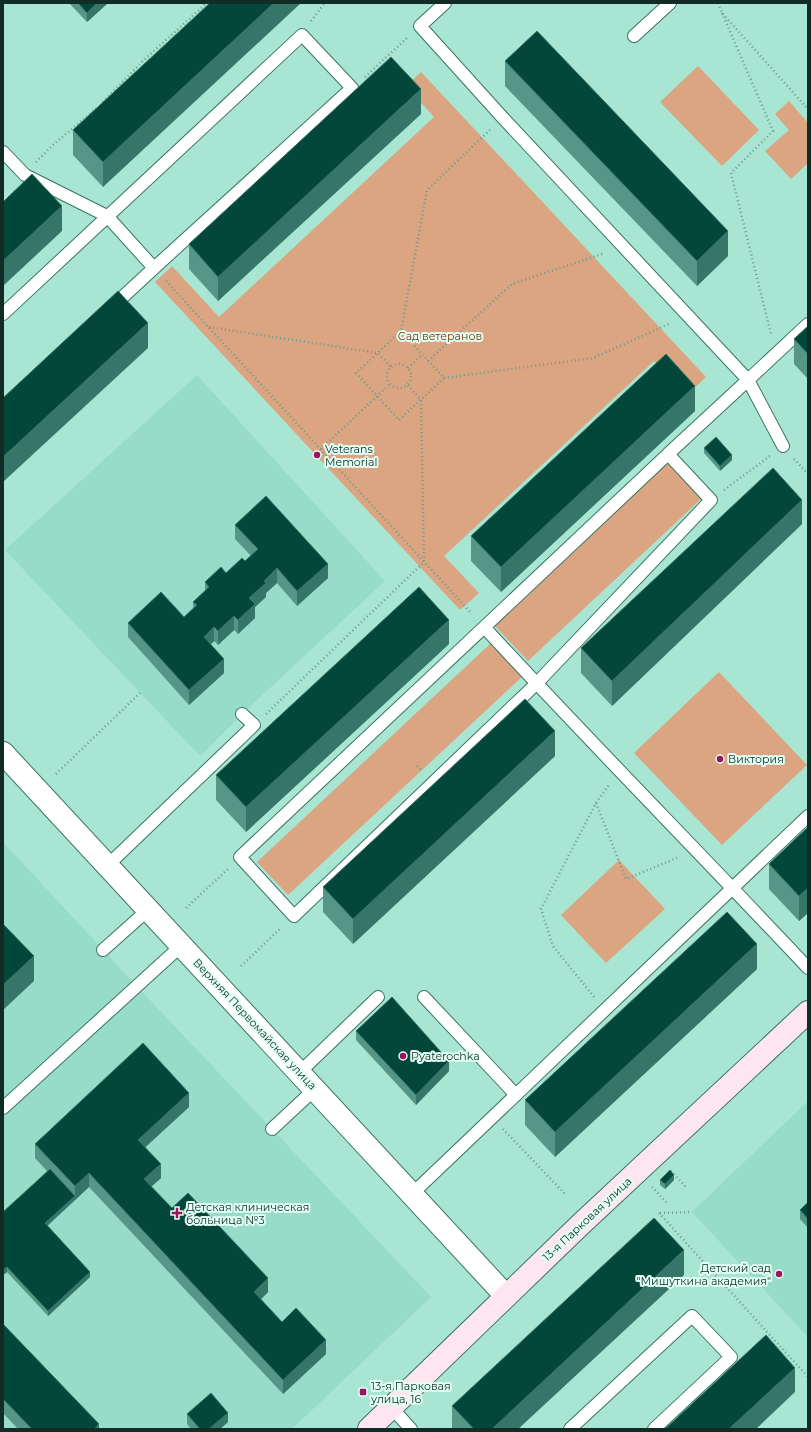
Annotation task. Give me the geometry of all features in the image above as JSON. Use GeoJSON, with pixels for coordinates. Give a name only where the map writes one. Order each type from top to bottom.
{"type":"FeatureCollection","features":[{"type":"Feature","properties":{"kind":"street","name":"Верхняя Первомайская улица"},"geometry":{"type":"LineString","coordinates":[[3,753],[506,1296]]}},
{"type":"Feature","properties":{"kind":"street","name":"13-я Парковая улица"},"geometry":{"type":"LineString","coordinates":[[369,1429],[506,1296],[808,1012]]}},
{"type":"Feature","properties":{"kind":"lane"},"geometry":{"type":"LineString","coordinates":[[445,3],[420,26],[503,118],[748,380],[783,446]]}},
{"type":"Feature","properties":{"kind":"lane"},"geometry":{"type":"LineString","coordinates":[[634,36],[670,3]]}},
{"type":"Feature","properties":{"kind":"lane"},"geometry":{"type":"LineString","coordinates":[[3,314],[302,35],[352,88],[102,316]]}},
{"type":"Feature","properties":{"kind":"lane"},"geometry":{"type":"LineString","coordinates":[[3,152],[24,175],[107,216],[154,268]]}},
{"type":"Feature","properties":{"kind":"lane"},"geometry":{"type":"LineString","coordinates":[[668,454],[711,500],[536,684],[294,916],[240,857],[485,628],[668,454],[808,324]]}},
{"type":"Feature","properties":{"kind":"lane"},"geometry":{"type":"LineString","coordinates":[[485,628],[536,684],[808,968]]}},
{"type":"Feature","properties":{"kind":"lane"},"geometry":{"type":"LineString","coordinates":[[107,866],[254,725],[242,714]]}},
{"type":"Feature","properties":{"kind":"lane"},"geometry":{"type":"LineString","coordinates":[[412,1194],[808,816]]}},
{"type":"Feature","properties":{"kind":"lane"},"geometry":{"type":"LineString","coordinates":[[103,950],[149,909]]}},
{"type":"Feature","properties":{"kind":"lane"},"geometry":{"type":"LineString","coordinates":[[3,1108],[182,945]]}},
{"type":"Feature","properties":{"kind":"lane"},"geometry":{"type":"LineString","coordinates":[[300,1072],[378,997]]}},
{"type":"Feature","properties":{"kind":"lane"},"geometry":{"type":"LineString","coordinates":[[424,997],[516,1095]]}},
{"type":"Feature","properties":{"kind":"lane"},"geometry":{"type":"LineString","coordinates":[[272,1129],[315,1089]]}},
{"type":"Feature","properties":{"kind":"lane"},"geometry":{"type":"LineString","coordinates":[[570,1429],[692,1316],[731,1357],[654,1429]]}},
{"type":"Feature","properties":{"kind":"lane"},"geometry":{"type":"LineString","coordinates":[[391,1407],[411,1429]]}},
{"type":"Feature","properties":{"kind":"path"},"geometry":{"type":"LineString","coordinates":[[24,175],[54,144],[99,106],[146,58],[207,3]]}},
{"type":"Feature","properties":{"kind":"path"},"geometry":{"type":"LineString","coordinates":[[302,35],[325,3]]}},
{"type":"Feature","properties":{"kind":"path"},"geometry":{"type":"LineString","coordinates":[[718,3],[773,131],[731,172],[776,354]]}},
{"type":"Feature","properties":{"kind":"path"},"geometry":{"type":"LineString","coordinates":[[722,13],[808,109]]}},
{"type":"Feature","properties":{"kind":"path"},"geometry":{"type":"LineString","coordinates":[[352,88],[420,26]]}},
{"type":"Feature","properties":{"kind":"path"},"geometry":{"type":"LineString","coordinates":[[503,118],[427,190],[401,331],[356,373],[377,397],[399,420],[444,378],[593,358],[688,316]]}},
{"type":"Feature","properties":{"kind":"path"},"geometry":{"type":"LineString","coordinates":[[428,361],[512,284],[624,247]]}},
{"type":"Feature","properties":{"kind":"path"},"geometry":{"type":"LineString","coordinates":[[154,268],[485,628]]}},
{"type":"Feature","properties":{"kind":"path"},"geometry":{"type":"LineString","coordinates":[[208,327],[378,353],[391,367]]}},
{"type":"Feature","properties":{"kind":"path"},"geometry":{"type":"LineString","coordinates":[[401,331],[444,378]]}},
{"type":"Feature","properties":{"kind":"path"},"geometry":{"type":"LineString","coordinates":[[408,368],[422,354]]}},
{"type":"Feature","properties":{"kind":"path"},"geometry":{"type":"LineString","coordinates":[[396,364],[403,364],[408,368],[411,373],[411,379],[408,385],[402,388],[396,388],[390,384],[387,379],[388,372],[391,367],[396,364]]}},
{"type":"Feature","properties":{"kind":"path"},"geometry":{"type":"LineString","coordinates":[[320,449],[390,384]]}},
{"type":"Feature","properties":{"kind":"path"},"geometry":{"type":"LineString","coordinates":[[254,725],[424,562],[421,400],[408,385]]}},
{"type":"Feature","properties":{"kind":"path"},"geometry":{"type":"LineString","coordinates":[[711,500],[783,446],[808,474]]}},
{"type":"Feature","properties":{"kind":"path"},"geometry":{"type":"LineString","coordinates":[[56,774],[140,693]]}},
{"type":"Feature","properties":{"kind":"path"},"geometry":{"type":"LineString","coordinates":[[604,1010],[553,946],[541,909],[596,803],[619,770]]}},
{"type":"Feature","properties":{"kind":"path"},"geometry":{"type":"LineString","coordinates":[[596,803],[626,879],[696,850]]}},
{"type":"Feature","properties":{"kind":"path"},"geometry":{"type":"LineString","coordinates":[[186,908],[240,857]]}},
{"type":"Feature","properties":{"kind":"path"},"geometry":{"type":"LineString","coordinates":[[241,966],[294,916]]}},
{"type":"Feature","properties":{"kind":"path"},"geometry":{"type":"LineString","coordinates":[[492,1118],[565,1194]]}},
{"type":"Feature","properties":{"kind":"path"},"geometry":{"type":"LineString","coordinates":[[666,1174],[670,1170],[686,1187]]}},
{"type":"Feature","properties":{"kind":"path"},"geometry":{"type":"LineString","coordinates":[[657,1182],[652,1187],[668,1204]]}},
{"type":"Feature","properties":{"kind":"path"},"geometry":{"type":"LineString","coordinates":[[692,1212],[660,1213],[808,1378]]}},
{"type":"Feature","properties":{"kind":"shaded area"},"geometry":{"type":"Polygon","coordinates":[[[197,375],[385,581],[242,714],[200,756],[5,550],[197,375]]]}},
{"type":"Feature","properties":{"kind":"shaded area","name":"Детская клиническая больница №3"},"geometry":{"type":"Polygon","coordinates":[[[3,842],[129,978],[431,1297],[292,1429],[3,1429],[3,842]]]}},
{"type":"Feature","properties":{"kind":"shaded area","name":"Детский сад \"Мишуткина академия\""},"geometry":{"type":"Polygon","coordinates":[[[808,1101],[808,1337],[692,1212],[808,1101]]]}},
{"type":"Feature","properties":{"kind":"green space"},"geometry":{"type":"Polygon","coordinates":[[[698,66],[759,130],[722,166],[660,102],[698,66]]]}},
{"type":"Feature","properties":{"kind":"green space","name":"Сад ветеранов"},"geometry":{"type":"Polygon","coordinates":[[[421,72],[706,377],[686,396],[654,361],[444,556],[479,593],[460,610],[155,282],[172,266],[219,317],[434,117],[406,86],[421,72]]]}},
{"type":"Feature","properties":{"kind":"green space"},"geometry":{"type":"Polygon","coordinates":[[[789,101],[808,123],[808,163],[791,179],[765,151],[789,130],[775,114],[789,101]]]}},
{"type":"Feature","properties":{"kind":"green space"},"geometry":{"type":"Polygon","coordinates":[[[667,463],[701,499],[528,661],[495,626],[667,463]]]}},
{"type":"Feature","properties":{"kind":"green space"},"geometry":{"type":"Polygon","coordinates":[[[491,643],[523,676],[288,895],[257,862],[491,643]]]}},
{"type":"Feature","properties":{"kind":"green space","name":"Виктория"},"geometry":{"type":"Polygon","coordinates":[[[719,672],[807,765],[722,845],[634,753],[719,672]]]}},
{"type":"Feature","properties":{"kind":"green space"},"geometry":{"type":"Polygon","coordinates":[[[619,860],[665,909],[606,963],[561,915],[619,860]]]}},
{"type":"Feature","properties":{"kind":"building"},"geometry":{"type":"Polygon","coordinates":[[[78,3],[97,3],[87,13],[78,3]]]}},
{"type":"Feature","properties":{"kind":"building"},"geometry":{"type":"Polygon","coordinates":[[[210,3],[274,3],[103,162],[73,130],[210,3]]]}},
{"type":"Feature","properties":{"kind":"building"},"geometry":{"type":"Polygon","coordinates":[[[537,31],[728,231],[697,261],[505,61],[537,31]]]}},
{"type":"Feature","properties":{"kind":"building"},"geometry":{"type":"Polygon","coordinates":[[[391,57],[421,89],[218,277],[189,244],[391,57]]]}},
{"type":"Feature","properties":{"kind":"building"},"geometry":{"type":"Polygon","coordinates":[[[32,174],[62,206],[3,261],[3,202],[32,174]]]}},
{"type":"Feature","properties":{"kind":"building"},"geometry":{"type":"Polygon","coordinates":[[[118,291],[148,323],[3,457],[3,398],[118,291]]]}},
{"type":"Feature","properties":{"kind":"building"},"geometry":{"type":"Polygon","coordinates":[[[808,326],[808,354],[794,339],[808,326]]]}},
{"type":"Feature","properties":{"kind":"building"},"geometry":{"type":"Polygon","coordinates":[[[666,354],[695,386],[501,567],[471,536],[666,354]]]}},
{"type":"Feature","properties":{"kind":"building"},"geometry":{"type":"Polygon","coordinates":[[[716,437],[732,455],[720,466],[704,448],[716,437]]]}},
{"type":"Feature","properties":{"kind":"building"},"geometry":{"type":"Polygon","coordinates":[[[773,468],[802,500],[612,681],[581,648],[773,468]]]}},
{"type":"Feature","properties":{"kind":"building"},"geometry":{"type":"Polygon","coordinates":[[[266,496],[328,564],[297,591],[277,568],[264,581],[266,583],[249,598],[255,604],[238,620],[234,616],[218,631],[214,627],[204,637],[224,659],[189,690],[128,623],[161,592],[184,617],[197,605],[193,602],[209,587],[205,582],[221,567],[226,573],[242,558],[245,561],[258,549],[235,525],[266,496]]]}},
{"type":"Feature","properties":{"kind":"building"},"geometry":{"type":"Polygon","coordinates":[[[419,587],[449,620],[246,807],[216,775],[419,587]]]}},
{"type":"Feature","properties":{"kind":"building"},"geometry":{"type":"Polygon","coordinates":[[[525,699],[555,731],[353,919],[323,887],[525,699]]]}},
{"type":"Feature","properties":{"kind":"building"},"geometry":{"type":"Polygon","coordinates":[[[808,827],[808,888],[799,896],[769,864],[808,827]]]}},
{"type":"Feature","properties":{"kind":"building"},"geometry":{"type":"Polygon","coordinates":[[[727,912],[757,944],[555,1132],[525,1100],[727,912]]]}},
{"type":"Feature","properties":{"kind":"building"},"geometry":{"type":"Polygon","coordinates":[[[3,924],[34,956],[3,985],[3,924]]]}},
{"type":"Feature","properties":{"kind":"building","name":"Pyaterochka"},"geometry":{"type":"Polygon","coordinates":[[[392,997],[449,1061],[416,1095],[356,1031],[392,997]]]}},
{"type":"Feature","properties":{"kind":"building"},"geometry":{"type":"Polygon","coordinates":[[[143,1043],[189,1093],[138,1140],[161,1164],[144,1179],[172,1208],[188,1193],[268,1278],[254,1292],[282,1322],[296,1308],[326,1340],[283,1380],[89,1173],[75,1186],[35,1144],[143,1043]]]}},
{"type":"Feature","properties":{"kind":"building"},"geometry":{"type":"Polygon","coordinates":[[[50,1169],[75,1196],[45,1223],[90,1272],[48,1311],[7,1267],[3,1270],[3,1212],[50,1169]]]}},
{"type":"Feature","properties":{"kind":"building"},"geometry":{"type":"Polygon","coordinates":[[[670,1170],[674,1175],[665,1184],[660,1180],[670,1170]]]}},
{"type":"Feature","properties":{"kind":"building"},"geometry":{"type":"Polygon","coordinates":[[[808,1202],[808,1219],[800,1210],[808,1202]]]}},
{"type":"Feature","properties":{"kind":"building"},"geometry":{"type":"Polygon","coordinates":[[[654,1218],[684,1250],[492,1429],[474,1429],[452,1406],[654,1218]]]}},
{"type":"Feature","properties":{"kind":"building"},"geometry":{"type":"Polygon","coordinates":[[[3,1324],[99,1424],[94,1429],[32,1429],[3,1399],[3,1324]]]}},
{"type":"Feature","properties":{"kind":"building"},"geometry":{"type":"Polygon","coordinates":[[[766,1335],[795,1368],[729,1429],[665,1429],[766,1335]]]}},
{"type":"Feature","properties":{"kind":"building"},"geometry":{"type":"Polygon","coordinates":[[[211,1393],[228,1413],[209,1429],[200,1429],[187,1414],[211,1393]]]}},
{"type":"Feature","properties":{"kind":"place","name":"Veterans Memorial"},"geometry":{"type":"Point","coordinates":[317,455]}},
{"type":"Feature","properties":{"kind":"place","name":"Виктория"},"geometry":{"type":"Point","coordinates":[720,759]}},
{"type":"Feature","properties":{"kind":"place","name":"Pyaterochka"},"geometry":{"type":"Point","coordinates":[403,1056]}},
{"type":"Feature","properties":{"kind":"place","name":"Детская клиническая больница №3"},"geometry":{"type":"Point","coordinates":[177,1213]}},
{"type":"Feature","properties":{"kind":"place","name":"Детский сад \"Мишуткина академия\""},"geometry":{"type":"Point","coordinates":[779,1274]}},
{"type":"Feature","properties":{"kind":"place","name":"13-я Парковая улица, 16"},"geometry":{"type":"Point","coordinates":[363,1392]}}]}
